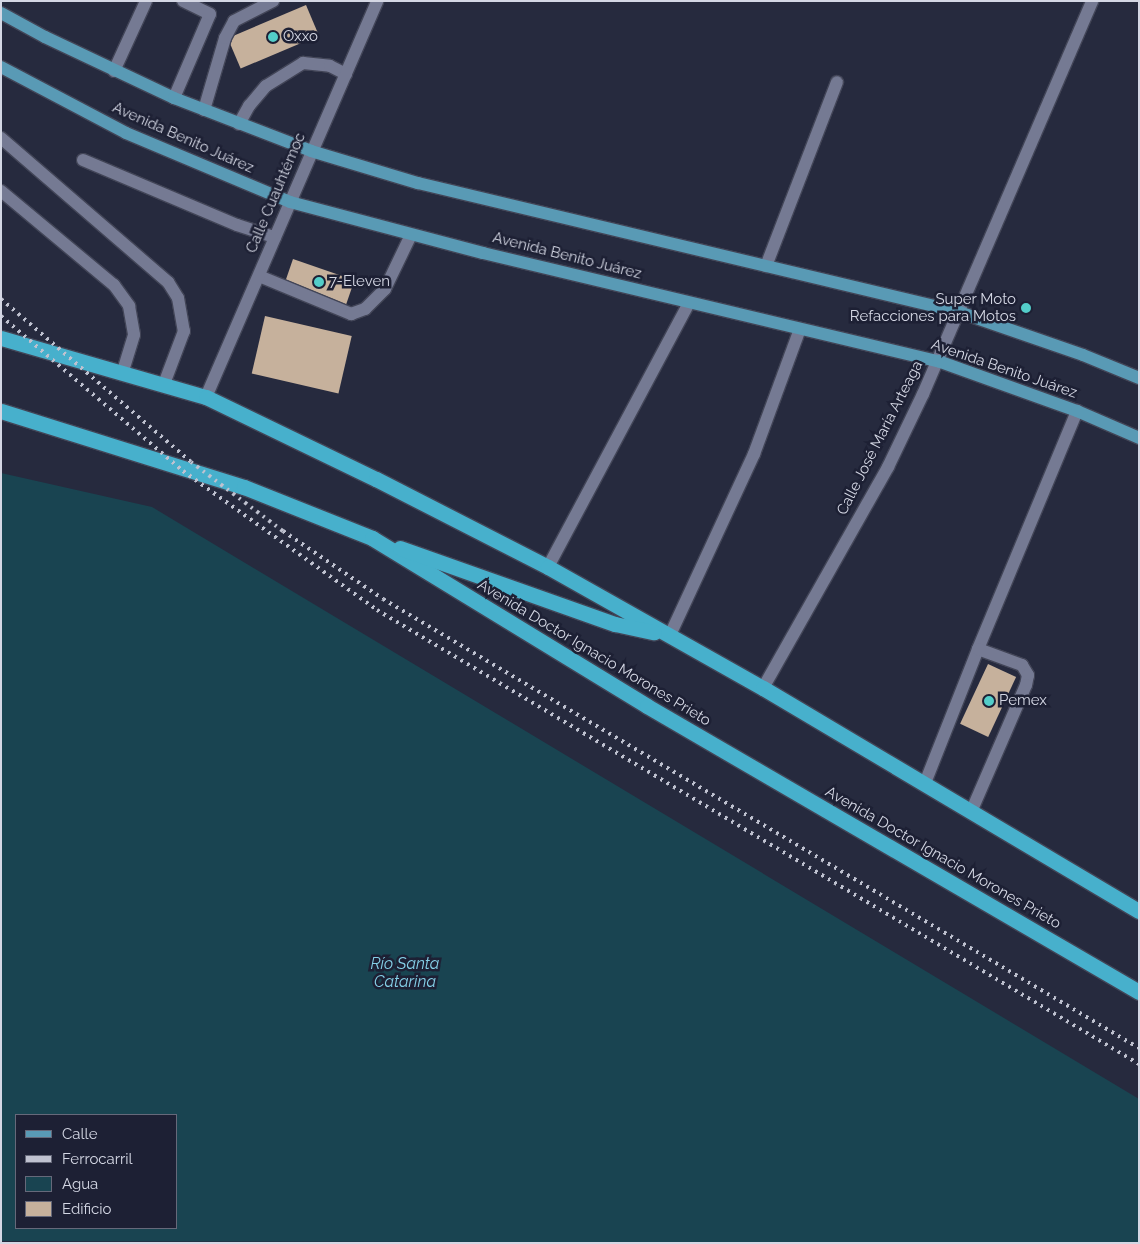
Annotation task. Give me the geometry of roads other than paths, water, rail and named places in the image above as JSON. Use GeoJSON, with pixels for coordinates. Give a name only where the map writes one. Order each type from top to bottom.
{"type":"FeatureCollection","features":[{"type":"Feature","properties":{"kind":"highway"},"geometry":{"type":"LineString","coordinates":[[1,338],[206,397],[548,567],[763,688],[1139,911]]}},
{"type":"Feature","properties":{"kind":"highway","name":"Avenida Doctor Ignacio Morones Prieto"},"geometry":{"type":"LineString","coordinates":[[1,411],[244,487],[372,538],[647,706],[1139,992]]}},
{"type":"Feature","properties":{"kind":"highway"},"geometry":{"type":"LineString","coordinates":[[372,538],[615,624],[670,635]]}},
{"type":"Feature","properties":{"kind":"main road"},"geometry":{"type":"LineString","coordinates":[[1,13],[114,71],[174,98],[312,151],[418,183],[959,312],[1083,355],[1139,378]]}},
{"type":"Feature","properties":{"kind":"main road","name":"Avenida Benito Juárez"},"geometry":{"type":"LineString","coordinates":[[1,67],[126,133],[290,202],[410,234],[689,303],[938,361],[1077,411],[1139,438]]}},
{"type":"Feature","properties":{"kind":"street"},"geometry":{"type":"LineString","coordinates":[[114,71],[146,1]]}},
{"type":"Feature","properties":{"kind":"street"},"geometry":{"type":"LineString","coordinates":[[174,98],[210,14],[182,1]]}},
{"type":"Feature","properties":{"kind":"street"},"geometry":{"type":"LineString","coordinates":[[204,110],[225,38],[234,21],[273,1]]}},
{"type":"Feature","properties":{"kind":"street","name":"Calle Cuauhtémoc"},"geometry":{"type":"LineString","coordinates":[[206,397],[377,1]]}},
{"type":"Feature","properties":{"kind":"street","name":"Calle José María Arteaga"},"geometry":{"type":"LineString","coordinates":[[763,688],[888,467],[938,361],[1092,1]]}},
{"type":"Feature","properties":{"kind":"street"},"geometry":{"type":"LineString","coordinates":[[239,124],[248,106],[266,86],[303,64],[330,66],[346,74]]}},
{"type":"Feature","properties":{"kind":"street"},"geometry":{"type":"LineString","coordinates":[[766,266],[837,82]]}},
{"type":"Feature","properties":{"kind":"street"},"geometry":{"type":"LineString","coordinates":[[1,138],[168,282],[178,298],[184,331],[164,384]]}},
{"type":"Feature","properties":{"kind":"street"},"geometry":{"type":"LineString","coordinates":[[83,160],[237,225],[275,237]]}},
{"type":"Feature","properties":{"kind":"street"},"geometry":{"type":"LineString","coordinates":[[1,191],[114,285],[129,306],[134,335],[123,372]]}},
{"type":"Feature","properties":{"kind":"street"},"geometry":{"type":"LineString","coordinates":[[258,276],[351,314],[365,309],[385,290],[410,234]]}},
{"type":"Feature","properties":{"kind":"street"},"geometry":{"type":"LineString","coordinates":[[548,567],[689,303]]}},
{"type":"Feature","properties":{"kind":"street"},"geometry":{"type":"LineString","coordinates":[[670,635],[754,454],[800,329]]}},
{"type":"Feature","properties":{"kind":"street"},"geometry":{"type":"LineString","coordinates":[[925,783],[978,648],[1077,411]]}},
{"type":"Feature","properties":{"kind":"street"},"geometry":{"type":"LineString","coordinates":[[971,812],[1028,675],[1016,662],[978,648]]}},
{"type":"Feature","properties":{"kind":"water","name":"Río Santa Catarina"},"geometry":{"type":"Polygon","coordinates":[[[1,473],[152,507],[1139,1099],[1139,1243],[1,1241],[1,473]]]}},
{"type":"Feature","properties":{"kind":"railway"},"geometry":{"type":"LineString","coordinates":[[1,299],[191,462],[283,531],[383,599],[1139,1048]]}},
{"type":"Feature","properties":{"kind":"railway"},"geometry":{"type":"LineString","coordinates":[[1,316],[183,471],[377,610],[1139,1064]]}},
{"type":"Feature","properties":{"kind":"place","name":"Oxxo"},"geometry":{"type":"Point","coordinates":[273,37]}},
{"type":"Feature","properties":{"kind":"place","name":"7-Eleven"},"geometry":{"type":"Point","coordinates":[319,282]}},
{"type":"Feature","properties":{"kind":"place","name":"Super Moto Refacciones para Motos"},"geometry":{"type":"Point","coordinates":[1026,308]}},
{"type":"Feature","properties":{"kind":"place","name":"Pemex"},"geometry":{"type":"Point","coordinates":[989,701]}}]}
